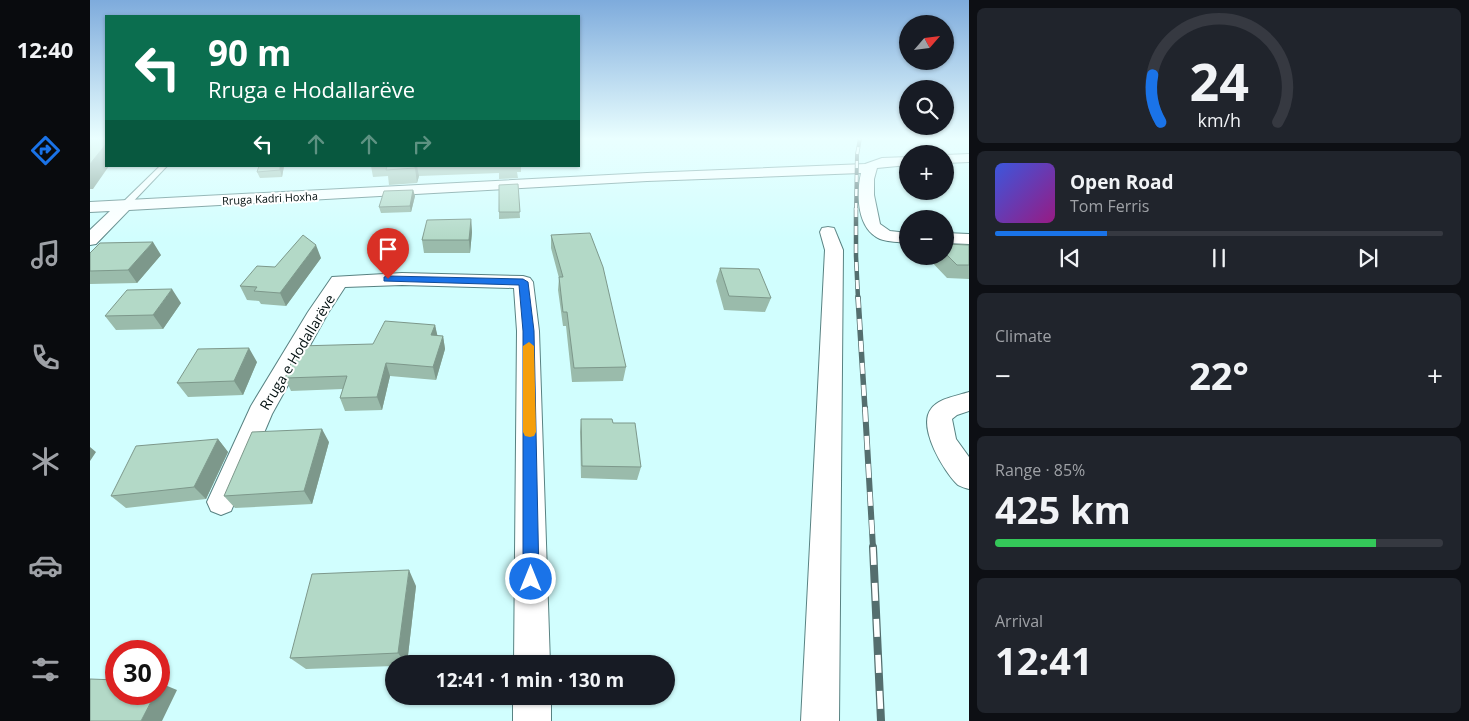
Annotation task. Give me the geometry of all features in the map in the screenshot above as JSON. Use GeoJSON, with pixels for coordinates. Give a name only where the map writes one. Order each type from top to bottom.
{"type":"FeatureCollection","features":[{"type":"Feature","properties":{"kind":"street","name":"Rruga Kadri Hoxha"},"geometry":{"type":"LineString","coordinates":[[90,207],[779,172]]}},
{"type":"Feature","properties":{"kind":"street"},"geometry":{"type":"LineString","coordinates":[[869,172],[868,203],[873,226],[884,235],[899,237]]}},
{"type":"Feature","properties":{"kind":"street"},"geometry":{"type":"LineString","coordinates":[[90,240],[124,206]]}},
{"type":"Feature","properties":{"kind":"street"},"geometry":{"type":"LineString","coordinates":[[820,721],[834,250],[828,232]]}},
{"type":"Feature","properties":{"kind":"street"},"geometry":{"type":"LineString","coordinates":[[954,238],[969,239]]}},
{"type":"Feature","properties":{"kind":"street","name":"Rruga e Hodallarëve"},"geometry":{"type":"LineString","coordinates":[[221,502],[260,414],[318,312],[339,281],[402,279],[523,282],[528,331],[532,655]]}},
{"type":"Feature","properties":{"kind":"street"},"geometry":{"type":"LineString","coordinates":[[969,402],[948,408],[940,415],[938,425],[941,437],[969,477]]}},
{"type":"Feature","properties":{"kind":"street"},"geometry":{"type":"LineString","coordinates":[[532,705],[532,721]]}},
{"type":"Feature","properties":{"kind":"lane"},"geometry":{"type":"LineString","coordinates":[[124,206],[158,172]]}},
{"type":"Feature","properties":{"kind":"building"},"geometry":{"type":"Polygon","coordinates":[[[518,184],[520,212],[499,212],[499,185],[518,184]]]}},
{"type":"Feature","properties":{"kind":"building"},"geometry":{"type":"Polygon","coordinates":[[[413,190],[410,206],[379,207],[384,191],[413,190]]]}},
{"type":"Feature","properties":{"kind":"building"},"geometry":{"type":"Polygon","coordinates":[[[471,219],[469,240],[422,240],[427,220],[471,219]]]}},
{"type":"Feature","properties":{"kind":"building"},"geometry":{"type":"Polygon","coordinates":[[[590,233],[603,267],[626,367],[574,368],[567,312],[563,312],[559,277],[563,277],[551,235],[590,233]]]}},
{"type":"Feature","properties":{"kind":"building"},"geometry":{"type":"Polygon","coordinates":[[[303,235],[316,245],[280,293],[254,291],[257,287],[240,286],[257,266],[275,267],[303,235]]]}},
{"type":"Feature","properties":{"kind":"building"},"geometry":{"type":"Polygon","coordinates":[[[153,242],[128,270],[90,271],[90,253],[100,243],[153,242]]]}},
{"type":"Feature","properties":{"kind":"building"},"geometry":{"type":"Polygon","coordinates":[[[954,244],[969,245],[969,265],[957,265],[954,262],[954,244]]]}},
{"type":"Feature","properties":{"kind":"building"},"geometry":{"type":"Polygon","coordinates":[[[720,268],[759,269],[771,298],[729,296],[720,268]]]}},
{"type":"Feature","properties":{"kind":"building"},"geometry":{"type":"Polygon","coordinates":[[[172,289],[153,315],[105,316],[127,290],[172,289]]]}},
{"type":"Feature","properties":{"kind":"building"},"geometry":{"type":"Polygon","coordinates":[[[385,321],[435,325],[431,335],[443,336],[433,367],[386,363],[377,397],[340,398],[347,376],[285,378],[298,346],[373,344],[385,321]]]}},
{"type":"Feature","properties":{"kind":"building"},"geometry":{"type":"Polygon","coordinates":[[[249,348],[234,381],[177,383],[198,349],[249,348]]]}},
{"type":"Feature","properties":{"kind":"building"},"geometry":{"type":"Polygon","coordinates":[[[581,419],[612,419],[613,423],[635,423],[641,467],[582,466],[581,419]]]}},
{"type":"Feature","properties":{"kind":"building"},"geometry":{"type":"Polygon","coordinates":[[[322,429],[304,491],[224,496],[252,432],[322,429]]]}},
{"type":"Feature","properties":{"kind":"building"},"geometry":{"type":"Polygon","coordinates":[[[218,439],[194,487],[111,496],[136,446],[218,439]]]}},
{"type":"Feature","properties":{"kind":"building"},"geometry":{"type":"Polygon","coordinates":[[[409,570],[398,653],[290,658],[312,574],[409,570]]]}},
{"type":"Feature","properties":{"kind":"building"},"geometry":{"type":"Polygon","coordinates":[[[90,679],[105,680],[105,705],[149,705],[141,721],[90,721],[90,679]]]}},
{"type":"Feature","properties":{"kind":"railway"},"geometry":{"type":"LineString","coordinates":[[856,210],[857,172]]}},
{"type":"Feature","properties":{"kind":"railway"},"geometry":{"type":"LineString","coordinates":[[856,210],[858,299]]}},
{"type":"Feature","properties":{"kind":"railway"},"geometry":{"type":"LineString","coordinates":[[858,297],[865,410]]}},
{"type":"Feature","properties":{"kind":"railway"},"geometry":{"type":"LineString","coordinates":[[865,408],[873,548]]}},
{"type":"Feature","properties":{"kind":"railway"},"geometry":{"type":"LineString","coordinates":[[873,547],[881,721]]}},
{"type":"Feature","properties":{"kind":"slow traffic"},"geometry":{"type":"LineString","coordinates":[[529,346],[530,432]]}},
{"type":"Feature","properties":{"kind":"route"},"geometry":{"type":"LineString","coordinates":[[388,279],[523,282],[528,331],[531,579]]}}]}
